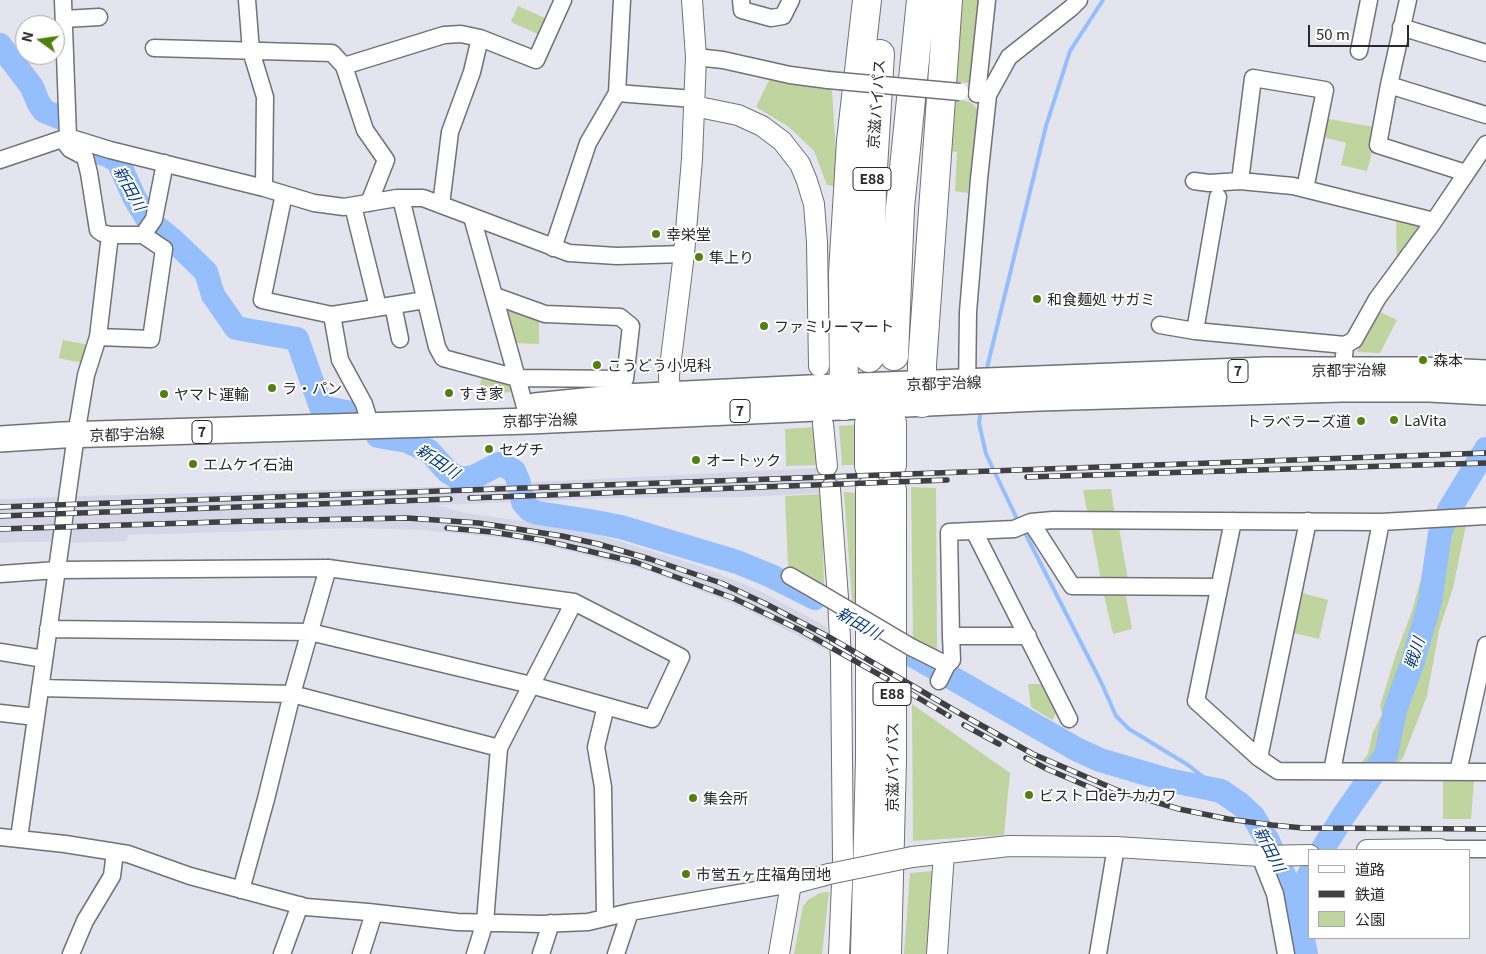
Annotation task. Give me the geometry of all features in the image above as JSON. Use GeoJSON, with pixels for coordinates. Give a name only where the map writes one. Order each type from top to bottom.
{"type":"FeatureCollection","features":[{"type":"Feature","properties":{"kind":"highway"},"geometry":{"type":"LineString","coordinates":[[844,396],[843,273],[851,141],[867,0]]}},
{"type":"Feature","properties":{"kind":"highway","name":"京滋バイパス"},"geometry":{"type":"LineString","coordinates":[[884,0],[872,185],[882,357],[900,208],[921,0]]}},
{"type":"Feature","properties":{"kind":"highway"},"geometry":{"type":"LineString","coordinates":[[921,393],[948,0]]}},
{"type":"Feature","properties":{"kind":"highway","name":"京滋バイパス"},"geometry":{"type":"LineString","coordinates":[[880,423],[892,786],[887,954]]}},
{"type":"Feature","properties":{"kind":"highway","name":"京滋バイパス"},"geometry":{"type":"LineString","coordinates":[[865,954],[870,757],[881,478]]}},
{"type":"Feature","properties":{"kind":"main road","name":"京都宇治線"},"geometry":{"type":"LineString","coordinates":[[0,439],[371,427],[527,414],[844,396],[1342,380],[1422,370],[1486,373]]}},
{"type":"Feature","properties":{"kind":"main road","name":"京都宇治線"},"geometry":{"type":"LineString","coordinates":[[1342,380],[1429,389],[1486,392]]}},
{"type":"Feature","properties":{"kind":"street"},"geometry":{"type":"LineString","coordinates":[[63,0],[64,15]]}},
{"type":"Feature","properties":{"kind":"street"},"geometry":{"type":"LineString","coordinates":[[247,0],[251,51],[265,97],[264,188]]}},
{"type":"Feature","properties":{"kind":"street"},"geometry":{"type":"LineString","coordinates":[[344,66],[444,35],[461,34],[480,38],[536,60],[563,0]]}},
{"type":"Feature","properties":{"kind":"street"},"geometry":{"type":"LineString","coordinates":[[553,248],[588,143],[617,93],[622,0]]}},
{"type":"Feature","properties":{"kind":"street"},"geometry":{"type":"LineString","coordinates":[[669,405],[669,375],[684,254],[692,159],[696,57],[692,0]]}},
{"type":"Feature","properties":{"kind":"street"},"geometry":{"type":"LineString","coordinates":[[741,0],[742,10],[771,18],[783,16],[791,0]]}},
{"type":"Feature","properties":{"kind":"street"},"geometry":{"type":"LineString","coordinates":[[978,391],[969,303],[979,180],[987,0]]}},
{"type":"Feature","properties":{"kind":"street"},"geometry":{"type":"LineString","coordinates":[[982,94],[1009,57],[1079,0]]}},
{"type":"Feature","properties":{"kind":"street"},"geometry":{"type":"LineString","coordinates":[[1358,51],[1369,0]]}},
{"type":"Feature","properties":{"kind":"street"},"geometry":{"type":"LineString","coordinates":[[1408,0],[1378,145],[1466,174]]}},
{"type":"Feature","properties":{"kind":"street"},"geometry":{"type":"LineString","coordinates":[[65,19],[99,17]]}},
{"type":"Feature","properties":{"kind":"street"},"geometry":{"type":"LineString","coordinates":[[1401,27],[1486,53]]}},
{"type":"Feature","properties":{"kind":"street"},"geometry":{"type":"LineString","coordinates":[[441,204],[450,132],[472,72],[480,38]]}},
{"type":"Feature","properties":{"kind":"street"},"geometry":{"type":"LineString","coordinates":[[154,48],[332,53],[344,66],[365,130],[386,160],[361,204],[386,306],[400,339]]}},
{"type":"Feature","properties":{"kind":"street"},"geometry":{"type":"LineString","coordinates":[[696,57],[723,60],[790,75],[828,80],[982,94]]}},
{"type":"Feature","properties":{"kind":"street"},"geometry":{"type":"LineString","coordinates":[[64,65],[65,138],[70,149],[85,157],[98,230],[102,233],[110,234],[148,228]]}},
{"type":"Feature","properties":{"kind":"street"},"geometry":{"type":"LineString","coordinates":[[1240,182],[1253,78],[1325,90],[1305,189]]}},
{"type":"Feature","properties":{"kind":"street"},"geometry":{"type":"LineString","coordinates":[[1389,85],[1486,115]]}},
{"type":"Feature","properties":{"kind":"street"},"geometry":{"type":"LineString","coordinates":[[617,93],[694,102],[738,115],[762,126],[782,141],[800,164],[814,204],[817,242],[818,366]]}},
{"type":"Feature","properties":{"kind":"street"},"geometry":{"type":"LineString","coordinates":[[0,160],[65,138],[264,188],[314,203],[344,207],[401,198],[423,198],[569,253],[617,256],[684,254]]}},
{"type":"Feature","properties":{"kind":"street"},"geometry":{"type":"LineString","coordinates":[[1160,325],[1195,331],[1345,345],[1354,340],[1377,299],[1486,144]]}},
{"type":"Feature","properties":{"kind":"street"},"geometry":{"type":"LineString","coordinates":[[148,228],[164,163]]}},
{"type":"Feature","properties":{"kind":"street"},"geometry":{"type":"LineString","coordinates":[[1194,181],[1293,186],[1434,220]]}},
{"type":"Feature","properties":{"kind":"street"},"geometry":{"type":"LineString","coordinates":[[284,194],[262,300],[332,315],[425,300]]}},
{"type":"Feature","properties":{"kind":"street"},"geometry":{"type":"LineString","coordinates":[[1195,331],[1218,197]]}},
{"type":"Feature","properties":{"kind":"street"},"geometry":{"type":"LineString","coordinates":[[401,198],[437,347],[443,358],[517,378],[625,379],[631,326],[620,316],[545,314],[495,296]]}},
{"type":"Feature","properties":{"kind":"street"},"geometry":{"type":"LineString","coordinates":[[472,217],[527,414]]}},
{"type":"Feature","properties":{"kind":"street"},"geometry":{"type":"LineString","coordinates":[[98,337],[151,340],[164,249],[148,228]]}},
{"type":"Feature","properties":{"kind":"street"},"geometry":{"type":"LineString","coordinates":[[19,838],[76,436],[86,375],[98,337],[110,234]]}},
{"type":"Feature","properties":{"kind":"street"},"geometry":{"type":"LineString","coordinates":[[332,315],[340,360],[364,404],[371,427]]}},
{"type":"Feature","properties":{"kind":"street"},"geometry":{"type":"LineString","coordinates":[[1342,380],[1345,345]]}},
{"type":"Feature","properties":{"kind":"street"},"geometry":{"type":"LineString","coordinates":[[823,424],[827,466]]}},
{"type":"Feature","properties":{"kind":"street"},"geometry":{"type":"LineString","coordinates":[[830,489],[841,660],[843,860],[839,954]]}},
{"type":"Feature","properties":{"kind":"street"},"geometry":{"type":"LineString","coordinates":[[790,576],[911,647],[944,671],[952,660],[949,532],[1023,525],[1053,520],[1381,522],[1486,516]]}},
{"type":"Feature","properties":{"kind":"street"},"geometry":{"type":"LineString","coordinates":[[1233,521],[1196,701],[1259,758],[1278,771],[1486,772]]}},
{"type":"Feature","properties":{"kind":"street"},"geometry":{"type":"LineString","coordinates":[[1259,758],[1308,521]]}},
{"type":"Feature","properties":{"kind":"street"},"geometry":{"type":"LineString","coordinates":[[1332,771],[1381,522]]}},
{"type":"Feature","properties":{"kind":"street"},"geometry":{"type":"LineString","coordinates":[[1023,525],[1072,586],[1219,587]]}},
{"type":"Feature","properties":{"kind":"street"},"geometry":{"type":"LineString","coordinates":[[974,530],[1069,719]]}},
{"type":"Feature","properties":{"kind":"street"},"geometry":{"type":"LineString","coordinates":[[241,890],[292,694],[328,568]]}},
{"type":"Feature","properties":{"kind":"street"},"geometry":{"type":"LineString","coordinates":[[0,574],[57,570],[328,568],[574,602],[681,657],[652,719],[531,685],[310,632],[48,629]]}},
{"type":"Feature","properties":{"kind":"street"},"geometry":{"type":"LineString","coordinates":[[475,954],[485,922],[499,748],[574,602]]}},
{"type":"Feature","properties":{"kind":"street"},"geometry":{"type":"LineString","coordinates":[[951,636],[1028,636]]}},
{"type":"Feature","properties":{"kind":"street"},"geometry":{"type":"LineString","coordinates":[[1458,772],[1486,645]]}},
{"type":"Feature","properties":{"kind":"street"},"geometry":{"type":"LineString","coordinates":[[0,652],[44,659]]}},
{"type":"Feature","properties":{"kind":"street"},"geometry":{"type":"LineString","coordinates":[[40,688],[292,694],[499,748]]}},
{"type":"Feature","properties":{"kind":"street"},"geometry":{"type":"LineString","coordinates":[[605,917],[603,787],[596,747],[606,706]]}},
{"type":"Feature","properties":{"kind":"street"},"geometry":{"type":"LineString","coordinates":[[0,713],[36,717]]}},
{"type":"Feature","properties":{"kind":"street"},"geometry":{"type":"LineString","coordinates":[[0,837],[19,838],[128,854],[190,876],[306,907],[457,922],[588,922],[630,912],[791,884],[829,874],[912,858],[1009,846],[1116,847],[1269,856],[1308,855]]}},
{"type":"Feature","properties":{"kind":"street"},"geometry":{"type":"LineString","coordinates":[[1098,954],[1116,847]]}},
{"type":"Feature","properties":{"kind":"street"},"geometry":{"type":"LineString","coordinates":[[1440,849],[1486,848]]}},
{"type":"Feature","properties":{"kind":"street"},"geometry":{"type":"LineString","coordinates":[[71,954],[85,921],[112,876],[115,852]]}},
{"type":"Feature","properties":{"kind":"street"},"geometry":{"type":"LineString","coordinates":[[937,954],[944,853]]}},
{"type":"Feature","properties":{"kind":"street"},"geometry":{"type":"LineString","coordinates":[[1269,856],[1286,954]]}},
{"type":"Feature","properties":{"kind":"street"},"geometry":{"type":"LineString","coordinates":[[779,954],[791,884]]}},
{"type":"Feature","properties":{"kind":"street"},"geometry":{"type":"LineString","coordinates":[[282,954],[300,905]]}},
{"type":"Feature","properties":{"kind":"street"},"geometry":{"type":"LineString","coordinates":[[616,954],[630,912]]}},
{"type":"Feature","properties":{"kind":"street"},"geometry":{"type":"LineString","coordinates":[[362,954],[374,913]]}},
{"type":"Feature","properties":{"kind":"street"},"geometry":{"type":"LineString","coordinates":[[541,954],[551,923]]}},
{"type":"Feature","properties":{"kind":"shaded area"},"geometry":{"type":"Polygon","coordinates":[[[819,468],[820,493],[747,497],[617,498],[436,505],[465,513],[580,529],[702,567],[758,590],[827,627],[828,651],[734,604],[648,571],[569,551],[511,539],[423,530],[354,528],[128,535],[127,541],[71,543],[77,496],[434,487],[819,468]]]}},
{"type":"Feature","properties":{"kind":"shaded area"},"geometry":{"type":"Polygon","coordinates":[[[61,497],[57,541],[0,543],[0,499],[61,497]]]}},
{"type":"Feature","properties":{"kind":"green space"},"geometry":{"type":"Polygon","coordinates":[[[952,0],[982,0],[974,83],[945,82],[952,0]]]}},
{"type":"Feature","properties":{"kind":"green space"},"geometry":{"type":"Polygon","coordinates":[[[518,6],[547,19],[540,35],[511,22],[518,6]]]}},
{"type":"Feature","properties":{"kind":"green space"},"geometry":{"type":"Polygon","coordinates":[[[769,80],[832,90],[836,153],[834,186],[827,185],[814,151],[789,127],[756,107],[769,80]]]}},
{"type":"Feature","properties":{"kind":"green space"},"geometry":{"type":"Polygon","coordinates":[[[949,96],[972,103],[978,110],[968,193],[955,191],[957,152],[950,151],[949,96]]]}},
{"type":"Feature","properties":{"kind":"green space"},"geometry":{"type":"Polygon","coordinates":[[[1323,118],[1374,127],[1369,148],[1373,149],[1367,171],[1341,165],[1346,143],[1319,136],[1323,118]]]}},
{"type":"Feature","properties":{"kind":"green space"},"geometry":{"type":"Polygon","coordinates":[[[1396,217],[1421,220],[1422,230],[1397,268],[1396,217]]]}},
{"type":"Feature","properties":{"kind":"green space"},"geometry":{"type":"Polygon","coordinates":[[[518,309],[539,315],[539,344],[514,343],[507,312],[518,309]]]}},
{"type":"Feature","properties":{"kind":"green space"},"geometry":{"type":"Polygon","coordinates":[[[1378,311],[1397,320],[1380,353],[1357,352],[1378,311]]]}},
{"type":"Feature","properties":{"kind":"green space"},"geometry":{"type":"Polygon","coordinates":[[[63,340],[90,345],[86,364],[59,358],[63,340]]]}},
{"type":"Feature","properties":{"kind":"green space"},"geometry":{"type":"Polygon","coordinates":[[[483,372],[512,384],[515,391],[477,397],[483,372]]]}},
{"type":"Feature","properties":{"kind":"green space"},"geometry":{"type":"Polygon","coordinates":[[[855,425],[855,465],[842,465],[839,426],[855,425]]]}},
{"type":"Feature","properties":{"kind":"green space"},"geometry":{"type":"Polygon","coordinates":[[[816,427],[818,465],[786,466],[785,429],[816,427]]]}},
{"type":"Feature","properties":{"kind":"green space"},"geometry":{"type":"Polygon","coordinates":[[[911,487],[936,488],[937,651],[913,638],[911,487]]]}},
{"type":"Feature","properties":{"kind":"green space"},"geometry":{"type":"Polygon","coordinates":[[[1111,489],[1115,516],[1088,515],[1083,490],[1111,489]]]}},
{"type":"Feature","properties":{"kind":"green space"},"geometry":{"type":"Polygon","coordinates":[[[844,492],[856,493],[857,605],[852,601],[844,492]]]}},
{"type":"Feature","properties":{"kind":"green space"},"geometry":{"type":"Polygon","coordinates":[[[822,494],[824,587],[788,566],[785,496],[822,494]]]}},
{"type":"Feature","properties":{"kind":"green space"},"geometry":{"type":"Polygon","coordinates":[[[1446,507],[1465,507],[1466,525],[1453,588],[1439,630],[1427,696],[1403,758],[1391,770],[1358,767],[1368,754],[1373,732],[1382,714],[1380,706],[1422,575],[1429,530],[1446,507]]]}},
{"type":"Feature","properties":{"kind":"green space"},"geometry":{"type":"Polygon","coordinates":[[[1091,527],[1119,528],[1129,585],[1102,585],[1091,527]]]}},
{"type":"Feature","properties":{"kind":"green space"},"geometry":{"type":"Polygon","coordinates":[[[1299,592],[1328,600],[1319,639],[1290,632],[1299,592]]]}},
{"type":"Feature","properties":{"kind":"green space"},"geometry":{"type":"Polygon","coordinates":[[[1104,595],[1126,596],[1132,629],[1113,634],[1104,595]]]}},
{"type":"Feature","properties":{"kind":"green space"},"geometry":{"type":"Polygon","coordinates":[[[1028,684],[1044,684],[1058,710],[1052,720],[1031,707],[1028,684]]]}},
{"type":"Feature","properties":{"kind":"green space"},"geometry":{"type":"Polygon","coordinates":[[[912,704],[1010,773],[1004,835],[913,841],[912,704]]]}},
{"type":"Feature","properties":{"kind":"green space"},"geometry":{"type":"Polygon","coordinates":[[[1443,780],[1474,780],[1471,819],[1443,819],[1443,780]]]}},
{"type":"Feature","properties":{"kind":"green space"},"geometry":{"type":"Polygon","coordinates":[[[933,871],[929,954],[904,954],[910,873],[933,871]]]}},
{"type":"Feature","properties":{"kind":"green space"},"geometry":{"type":"Polygon","coordinates":[[[829,892],[822,954],[794,954],[803,906],[808,900],[820,893],[829,892]]]}},
{"type":"Feature","properties":{"kind":"waterway"},"geometry":{"type":"LineString","coordinates":[[986,372],[1046,126],[1070,51],[1103,0]]}},
{"type":"Feature","properties":{"kind":"waterway","name":"新田川"},"geometry":{"type":"LineString","coordinates":[[0,45],[32,87],[44,111],[61,118]]}},
{"type":"Feature","properties":{"kind":"waterway","name":"新田川"},"geometry":{"type":"LineString","coordinates":[[85,149],[107,155],[118,161],[134,197],[148,220],[174,241],[206,272],[213,295],[236,328],[297,339],[321,407],[346,412],[357,417]]}},
{"type":"Feature","properties":{"kind":"waterway"},"geometry":{"type":"LineString","coordinates":[[981,409],[979,423],[986,454],[1019,523]]}},
{"type":"Feature","properties":{"kind":"waterway","name":"新田川"},"geometry":{"type":"LineString","coordinates":[[378,436],[407,441],[429,451],[448,472],[460,479],[474,477],[499,464],[505,466],[514,471],[523,502],[530,510],[538,513],[621,527],[737,562],[769,575],[815,598]]}},
{"type":"Feature","properties":{"kind":"waterway","name":"戦川"},"geometry":{"type":"LineString","coordinates":[[1323,849],[1386,755],[1395,710],[1413,661],[1430,602],[1440,533],[1449,510],[1486,449]]}},
{"type":"Feature","properties":{"kind":"waterway"},"geometry":{"type":"LineString","coordinates":[[1023,529],[1101,682],[1116,716],[1129,729],[1188,765],[1221,791]]}},
{"type":"Feature","properties":{"kind":"waterway","name":"新田川"},"geometry":{"type":"LineString","coordinates":[[900,648],[1076,749],[1100,760],[1168,780],[1221,791],[1253,816],[1268,841],[1284,875],[1297,911]]}},
{"type":"Feature","properties":{"kind":"waterway","name":"戦川"},"geometry":{"type":"LineString","coordinates":[[1306,954],[1297,911],[1299,896],[1308,877]]}},
{"type":"Feature","properties":{"kind":"railway"},"geometry":{"type":"LineString","coordinates":[[0,507],[1486,453]]}},
{"type":"Feature","properties":{"kind":"railway"},"geometry":{"type":"LineString","coordinates":[[1027,477],[1486,463]]}},
{"type":"Feature","properties":{"kind":"railway"},"geometry":{"type":"LineString","coordinates":[[470,498],[947,480]]}},
{"type":"Feature","properties":{"kind":"railway"},"geometry":{"type":"LineString","coordinates":[[0,516],[450,499]]}},
{"type":"Feature","properties":{"kind":"railway"},"geometry":{"type":"LineString","coordinates":[[0,529],[407,518],[479,523],[562,536],[650,559],[721,583],[829,637],[1033,754],[1119,791],[1179,809],[1228,819],[1272,825],[1303,828],[1486,829]]}},
{"type":"Feature","properties":{"kind":"railway"},"geometry":{"type":"LineString","coordinates":[[447,528],[492,532],[542,540],[635,562],[733,598],[800,630],[887,679]]}},
{"type":"Feature","properties":{"kind":"railway"},"geometry":{"type":"LineString","coordinates":[[908,692],[949,716]]}},
{"type":"Feature","properties":{"kind":"railway"},"geometry":{"type":"LineString","coordinates":[[964,725],[999,744]]}},
{"type":"Feature","properties":{"kind":"railway"},"geometry":{"type":"LineString","coordinates":[[1026,758],[1101,792]]}},
{"type":"Feature","properties":{"kind":"place","name":"幸栄堂"},"geometry":{"type":"Point","coordinates":[656,234]}},
{"type":"Feature","properties":{"kind":"place","name":"隼上り"},"geometry":{"type":"Point","coordinates":[699,257]}},
{"type":"Feature","properties":{"kind":"place","name":"和食麺処 サガミ"},"geometry":{"type":"Point","coordinates":[1037,299]}},
{"type":"Feature","properties":{"kind":"place","name":"ファミリーマート"},"geometry":{"type":"Point","coordinates":[764,326]}},
{"type":"Feature","properties":{"kind":"place","name":"森本"},"geometry":{"type":"Point","coordinates":[1423,360]}},
{"type":"Feature","properties":{"kind":"place","name":"こうどう小児科"},"geometry":{"type":"Point","coordinates":[597,365]}},
{"type":"Feature","properties":{"kind":"place","name":"ラ・パン"},"geometry":{"type":"Point","coordinates":[272,388]}},
{"type":"Feature","properties":{"kind":"place","name":"すき家"},"geometry":{"type":"Point","coordinates":[449,393]}},
{"type":"Feature","properties":{"kind":"place","name":"ヤマト運輸"},"geometry":{"type":"Point","coordinates":[164,394]}},
{"type":"Feature","properties":{"kind":"place","name":"LaVita"},"geometry":{"type":"Point","coordinates":[1394,420]}},
{"type":"Feature","properties":{"kind":"place","name":"トラベラーズ道"},"geometry":{"type":"Point","coordinates":[1361,421]}},
{"type":"Feature","properties":{"kind":"place","name":"セグチ"},"geometry":{"type":"Point","coordinates":[489,449]}},
{"type":"Feature","properties":{"kind":"place","name":"オートック"},"geometry":{"type":"Point","coordinates":[696,460]}},
{"type":"Feature","properties":{"kind":"place","name":"エムケイ石油"},"geometry":{"type":"Point","coordinates":[193,464]}},
{"type":"Feature","properties":{"kind":"place","name":"ビストロdeナカカワ"},"geometry":{"type":"Point","coordinates":[1029,795]}},
{"type":"Feature","properties":{"kind":"place","name":"集会所"},"geometry":{"type":"Point","coordinates":[693,798]}},
{"type":"Feature","properties":{"kind":"place","name":"市営五ヶ庄福角団地"},"geometry":{"type":"Point","coordinates":[686,874]}}]}
